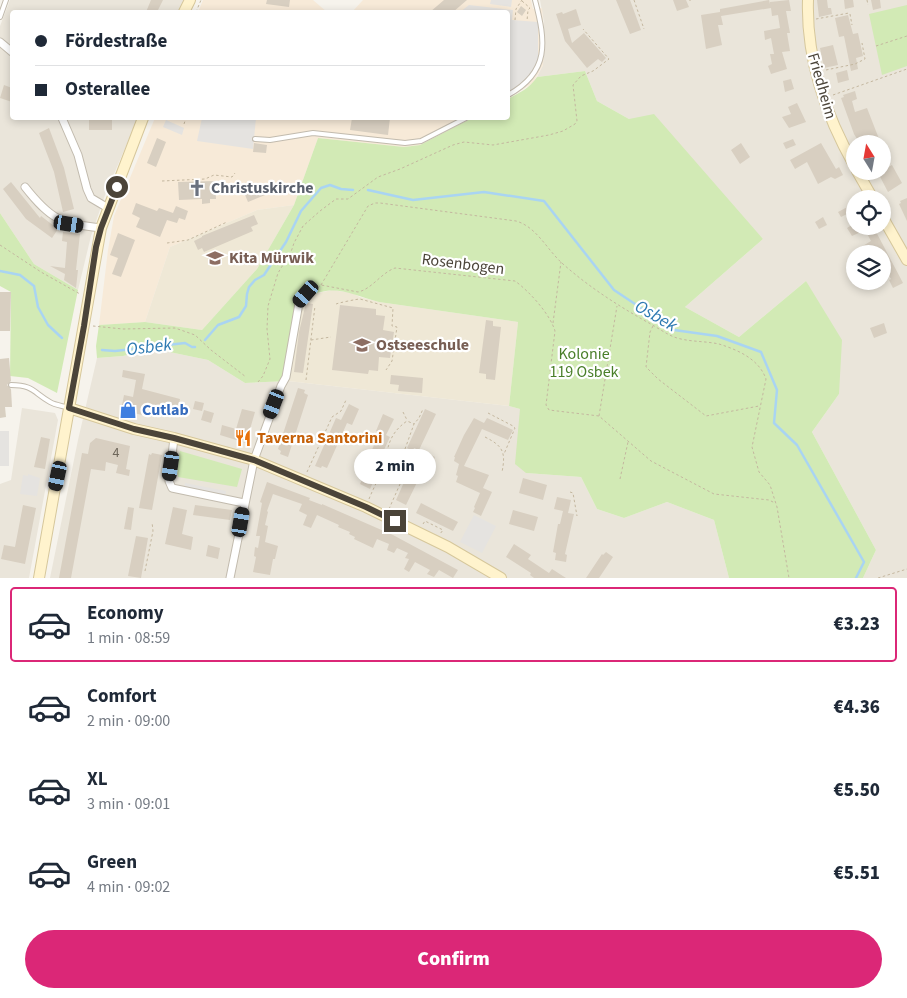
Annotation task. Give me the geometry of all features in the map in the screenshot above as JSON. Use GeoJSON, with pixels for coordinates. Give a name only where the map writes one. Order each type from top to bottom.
{"type":"FeatureCollection","features":[{"type":"Feature","properties":{"kind":"street","name":"Friedheim"},"geometry":{"type":"LineString","coordinates":[[808,0],[808,20],[815,72],[830,118],[846,149]]}},
{"type":"Feature","properties":{"kind":"street"},"geometry":{"type":"LineString","coordinates":[[0,42],[10,50]]}},
{"type":"Feature","properties":{"kind":"street"},"geometry":{"type":"LineString","coordinates":[[63,120],[78,155],[87,190],[91,198],[108,208]]}},
{"type":"Feature","properties":{"kind":"street"},"geometry":{"type":"LineString","coordinates":[[39,578],[101,228],[142,120]]}},
{"type":"Feature","properties":{"kind":"street"},"geometry":{"type":"LineString","coordinates":[[24,187],[40,207],[53,217],[69,224],[101,228]]}},
{"type":"Feature","properties":{"kind":"street"},"geometry":{"type":"LineString","coordinates":[[891,232],[907,260]]}},
{"type":"Feature","properties":{"kind":"street"},"geometry":{"type":"LineString","coordinates":[[230,578],[254,460],[286,377],[299,303],[306,294]]}},
{"type":"Feature","properties":{"kind":"street"},"geometry":{"type":"LineString","coordinates":[[69,408],[134,429],[254,460],[385,516],[437,542],[501,578]]}},
{"type":"Feature","properties":{"kind":"street"},"geometry":{"type":"LineString","coordinates":[[174,438],[169,481],[172,488],[244,503]]}},
{"type":"Feature","properties":{"kind":"lane"},"geometry":{"type":"LineString","coordinates":[[0,17],[6,0]]}},
{"type":"Feature","properties":{"kind":"lane"},"geometry":{"type":"LineString","coordinates":[[510,94],[522,88],[529,81],[536,72],[539,63],[542,43],[535,0]]}},
{"type":"Feature","properties":{"kind":"lane"},"geometry":{"type":"LineString","coordinates":[[255,139],[270,140],[314,133],[405,143],[421,141],[462,120]]}},
{"type":"Feature","properties":{"kind":"lane"},"geometry":{"type":"LineString","coordinates":[[11,385],[23,385],[52,403],[69,408]]}},
{"type":"Feature","properties":{"kind":"path"},"geometry":{"type":"LineString","coordinates":[[634,0],[644,29]]}},
{"type":"Feature","properties":{"kind":"path"},"geometry":{"type":"LineString","coordinates":[[867,0],[868,5]]}},
{"type":"Feature","properties":{"kind":"path"},"geometry":{"type":"LineString","coordinates":[[515,20],[516,9],[522,1],[530,8],[527,21]]}},
{"type":"Feature","properties":{"kind":"path"},"geometry":{"type":"LineString","coordinates":[[808,20],[849,13],[852,25]]}},
{"type":"Feature","properties":{"kind":"path"},"geometry":{"type":"LineString","coordinates":[[258,382],[263,376],[270,359],[267,329],[268,306],[278,273],[304,226],[336,199],[348,199],[378,177],[453,145],[464,142],[493,144],[549,136],[575,124],[577,121],[573,85],[581,76],[609,59],[583,29]]}},
{"type":"Feature","properties":{"kind":"path"},"geometry":{"type":"LineString","coordinates":[[876,46],[907,36]]}},
{"type":"Feature","properties":{"kind":"path"},"geometry":{"type":"LineString","coordinates":[[815,72],[861,62],[866,57],[862,43]]}},
{"type":"Feature","properties":{"kind":"path"},"geometry":{"type":"LineString","coordinates":[[823,98],[907,69]]}},
{"type":"Feature","properties":{"kind":"path"},"geometry":{"type":"LineString","coordinates":[[184,124],[185,120]]}},
{"type":"Feature","properties":{"kind":"path"},"geometry":{"type":"LineString","coordinates":[[162,181],[205,179],[214,175],[232,177],[235,173]]}},
{"type":"Feature","properties":{"kind":"path"},"geometry":{"type":"LineString","coordinates":[[306,294],[321,285],[368,206],[375,203],[523,223],[529,226],[561,262],[617,305],[675,338],[692,342],[718,344],[756,362],[763,370],[766,379],[752,447],[759,472],[770,485],[789,578]]}},
{"type":"Feature","properties":{"kind":"path"},"geometry":{"type":"LineString","coordinates":[[167,244],[188,240],[227,222]]}},
{"type":"Feature","properties":{"kind":"path"},"geometry":{"type":"LineString","coordinates":[[0,245],[41,272],[88,297]]}},
{"type":"Feature","properties":{"kind":"path"},"geometry":{"type":"LineString","coordinates":[[561,262],[553,324],[555,331],[546,405],[548,410],[599,416],[651,461],[714,494],[769,500],[775,503]]}},
{"type":"Feature","properties":{"kind":"path","name":"Rosenbogen"},"geometry":{"type":"LineString","coordinates":[[321,285],[358,292],[364,291],[395,268],[514,281],[524,287],[553,324]]}},
{"type":"Feature","properties":{"kind":"path"},"geometry":{"type":"LineString","coordinates":[[336,304],[341,302],[347,303],[355,298],[393,308],[392,326],[397,326],[392,361],[386,370]]}},
{"type":"Feature","properties":{"kind":"path"},"geometry":{"type":"LineString","coordinates":[[599,416],[617,305]]}},
{"type":"Feature","properties":{"kind":"path"},"geometry":{"type":"LineString","coordinates":[[306,380],[315,306]]}},
{"type":"Feature","properties":{"kind":"path"},"geometry":{"type":"LineString","coordinates":[[654,325],[650,332],[646,367],[658,380],[706,416],[760,406]]}},
{"type":"Feature","properties":{"kind":"path"},"geometry":{"type":"LineString","coordinates":[[84,326],[123,329],[175,328],[195,335],[246,377]]}},
{"type":"Feature","properties":{"kind":"path"},"geometry":{"type":"LineString","coordinates":[[311,340],[332,338]]}},
{"type":"Feature","properties":{"kind":"path"},"geometry":{"type":"LineString","coordinates":[[303,480],[332,417],[341,411],[346,400]]}},
{"type":"Feature","properties":{"kind":"path"},"geometry":{"type":"LineString","coordinates":[[385,516],[408,466],[405,448],[414,424],[423,409]]}},
{"type":"Feature","properties":{"kind":"path"},"geometry":{"type":"LineString","coordinates":[[403,412],[407,421],[414,424]]}},
{"type":"Feature","properties":{"kind":"path"},"geometry":{"type":"LineString","coordinates":[[488,413],[515,428],[504,454],[502,472]]}},
{"type":"Feature","properties":{"kind":"path"},"geometry":{"type":"LineString","coordinates":[[366,507],[396,429],[407,421]]}},
{"type":"Feature","properties":{"kind":"path"},"geometry":{"type":"LineString","coordinates":[[486,437],[495,442],[504,454]]}},
{"type":"Feature","properties":{"kind":"path"},"geometry":{"type":"LineString","coordinates":[[620,479],[629,442]]}},
{"type":"Feature","properties":{"kind":"path"},"geometry":{"type":"LineString","coordinates":[[405,448],[420,455],[415,465],[408,466]]}},
{"type":"Feature","properties":{"kind":"path"},"geometry":{"type":"LineString","coordinates":[[570,492],[573,493],[577,516]]}},
{"type":"Feature","properties":{"kind":"path"},"geometry":{"type":"LineString","coordinates":[[425,521],[443,530],[437,542]]}},
{"type":"Feature","properties":{"kind":"path"},"geometry":{"type":"LineString","coordinates":[[145,571],[153,530],[152,522]]}},
{"type":"Feature","properties":{"kind":"path"},"geometry":{"type":"LineString","coordinates":[[878,578],[907,569]]}},
{"type":"Feature","properties":{"kind":"shaded area"},"geometry":{"type":"Polygon","coordinates":[[[10,0],[186,0],[182,10],[10,10],[10,120],[137,120],[105,195],[91,236],[78,290],[34,264],[0,213],[0,26],[10,0]]]}},
{"type":"Feature","properties":{"kind":"shaded area"},"geometry":{"type":"Polygon","coordinates":[[[203,0],[313,0],[325,10],[199,10],[203,0]]]}},
{"type":"Feature","properties":{"kind":"shaded area"},"geometry":{"type":"Polygon","coordinates":[[[363,0],[531,0],[533,9],[542,8],[545,44],[543,65],[533,83],[510,98],[510,10],[354,10],[363,0]]]}},
{"type":"Feature","properties":{"kind":"shaded area"},"geometry":{"type":"Polygon","coordinates":[[[491,0],[512,0],[511,7],[490,4],[491,0]]]}},
{"type":"Feature","properties":{"kind":"shaded area"},"geometry":{"type":"Polygon","coordinates":[[[540,0],[907,0],[907,578],[863,578],[876,550],[812,432],[839,394],[806,281],[739,337],[685,307],[763,239],[629,119],[597,101],[585,71],[537,77],[543,65],[544,22],[540,0]]]}},
{"type":"Feature","properties":{"kind":"shaded area"},"geometry":{"type":"Polygon","coordinates":[[[469,5],[513,10],[512,20],[538,22],[538,58],[533,71],[519,87],[510,92],[510,10],[463,10],[469,5]]]}},
{"type":"Feature","properties":{"kind":"shaded area"},"geometry":{"type":"Polygon","coordinates":[[[154,120],[468,120],[420,145],[404,147],[318,138],[294,205],[257,210],[170,247],[145,322],[99,325],[114,216],[154,120]]]}},
{"type":"Feature","properties":{"kind":"shaded area"},"geometry":{"type":"Polygon","coordinates":[[[166,120],[184,128],[182,135],[163,127],[166,120]]]}},
{"type":"Feature","properties":{"kind":"shaded area"},"geometry":{"type":"Polygon","coordinates":[[[202,120],[256,120],[253,149],[197,141],[202,120]]]}},
{"type":"Feature","properties":{"kind":"shaded area","name":"Kita Mürwik"},"geometry":{"type":"Polygon","coordinates":[[[294,205],[257,269],[202,330],[145,322],[170,247],[257,210],[294,205]]]}},
{"type":"Feature","properties":{"kind":"shaded area","name":"Ostseeschule"},"geometry":{"type":"Polygon","coordinates":[[[332,290],[352,293],[379,302],[518,322],[509,406],[288,381],[302,300],[314,294],[332,290]]]}},
{"type":"Feature","properties":{"kind":"shaded area"},"geometry":{"type":"Polygon","coordinates":[[[155,349],[208,360],[245,383],[288,381],[509,406],[520,409],[526,473],[581,477],[597,509],[624,518],[667,502],[714,520],[729,578],[50,578],[97,358],[123,356],[155,349]]]}},
{"type":"Feature","properties":{"kind":"shaded area"},"geometry":{"type":"Polygon","coordinates":[[[22,408],[55,413],[58,420],[29,578],[0,578],[0,484],[11,480],[22,408]]]}},
{"type":"Feature","properties":{"kind":"shaded area"},"geometry":{"type":"Polygon","coordinates":[[[0,431],[9,431],[9,466],[0,466],[0,431]]]}},
{"type":"Feature","properties":{"kind":"shaded area"},"geometry":{"type":"Polygon","coordinates":[[[28,474],[40,478],[37,496],[20,494],[23,475],[28,476],[28,474]]]}},
{"type":"Feature","properties":{"kind":"shaded area"},"geometry":{"type":"Polygon","coordinates":[[[185,483],[226,491],[225,497],[184,488],[185,483]]]}},
{"type":"Feature","properties":{"kind":"shaded area"},"geometry":{"type":"Polygon","coordinates":[[[474,515],[496,526],[482,553],[460,542],[474,515]]]}},
{"type":"Feature","properties":{"kind":"green space"},"geometry":{"type":"Polygon","coordinates":[[[907,5],[907,66],[882,75],[869,14],[907,5]]]}},
{"type":"Feature","properties":{"kind":"green space","name":"Kolonie 119 Osbek"},"geometry":{"type":"Polygon","coordinates":[[[585,71],[597,101],[629,119],[654,114],[763,239],[685,307],[739,337],[806,281],[842,340],[839,394],[812,432],[876,550],[863,578],[729,578],[714,520],[667,502],[624,518],[597,509],[581,477],[526,473],[515,464],[520,409],[509,406],[518,322],[379,302],[349,293],[332,291],[313,295],[302,300],[288,381],[245,383],[208,360],[155,349],[123,356],[97,358],[96,346],[99,325],[145,322],[202,330],[257,269],[294,205],[318,138],[404,147],[420,145],[468,120],[510,120],[510,98],[528,87],[537,77],[585,71]]]}},
{"type":"Feature","properties":{"kind":"green space"},"geometry":{"type":"Polygon","coordinates":[[[0,213],[34,264],[78,290],[57,393],[28,378],[10,376],[11,292],[0,286],[0,213]]]}},
{"type":"Feature","properties":{"kind":"green space"},"geometry":{"type":"Polygon","coordinates":[[[180,451],[242,469],[237,487],[178,477],[176,464],[180,451]]]}},
{"type":"Feature","properties":{"kind":"building"},"geometry":{"type":"Polygon","coordinates":[[[151,0],[163,0],[158,10],[147,10],[151,0]]]}},
{"type":"Feature","properties":{"kind":"building"},"geometry":{"type":"Polygon","coordinates":[[[267,0],[290,0],[289,7],[266,4],[267,0]]]}},
{"type":"Feature","properties":{"kind":"building"},"geometry":{"type":"Polygon","coordinates":[[[444,0],[467,0],[455,10],[432,10],[444,0]]]}},
{"type":"Feature","properties":{"kind":"building"},"geometry":{"type":"Polygon","coordinates":[[[616,0],[630,0],[641,30],[630,34],[616,0]]]}},
{"type":"Feature","properties":{"kind":"building"},"geometry":{"type":"Polygon","coordinates":[[[673,0],[686,0],[689,7],[677,11],[673,0]]]}},
{"type":"Feature","properties":{"kind":"building"},"geometry":{"type":"Polygon","coordinates":[[[769,0],[770,4],[770,2],[789,0],[791,11],[786,11],[790,33],[787,33],[790,51],[782,52],[787,69],[771,74],[768,66],[772,64],[770,54],[774,54],[771,38],[765,40],[764,31],[780,28],[778,15],[772,16],[771,8],[721,16],[723,25],[718,25],[722,45],[706,49],[701,15],[720,12],[720,9],[769,0]]]}},
{"type":"Feature","properties":{"kind":"building"},"geometry":{"type":"Polygon","coordinates":[[[817,0],[827,0],[828,8],[831,8],[832,14],[819,17],[817,0]]]}},
{"type":"Feature","properties":{"kind":"building"},"geometry":{"type":"Polygon","coordinates":[[[844,0],[853,0],[854,7],[845,9],[844,0]]]}},
{"type":"Feature","properties":{"kind":"building"},"geometry":{"type":"Polygon","coordinates":[[[871,0],[880,0],[881,8],[873,10],[871,0]]]}},
{"type":"Feature","properties":{"kind":"building"},"geometry":{"type":"Polygon","coordinates":[[[521,6],[526,10],[522,16],[517,12],[521,6]]]}},
{"type":"Feature","properties":{"kind":"building"},"geometry":{"type":"Polygon","coordinates":[[[576,9],[581,25],[568,29],[572,43],[584,33],[606,58],[602,62],[598,59],[587,68],[565,41],[556,14],[562,12],[563,14],[576,9]]]}},
{"type":"Feature","properties":{"kind":"building"},"geometry":{"type":"Polygon","coordinates":[[[848,15],[853,34],[858,33],[863,56],[856,58],[858,69],[851,71],[844,36],[839,37],[835,18],[848,15]]]}},
{"type":"Feature","properties":{"kind":"building"},"geometry":{"type":"Polygon","coordinates":[[[833,45],[838,65],[824,68],[820,48],[833,45]]]}},
{"type":"Feature","properties":{"kind":"building"},"geometry":{"type":"Polygon","coordinates":[[[847,70],[849,80],[838,83],[836,73],[847,70]]]}},
{"type":"Feature","properties":{"kind":"building"},"geometry":{"type":"Polygon","coordinates":[[[791,79],[794,89],[785,92],[783,81],[791,79]]]}},
{"type":"Feature","properties":{"kind":"building"},"geometry":{"type":"Polygon","coordinates":[[[4,85],[10,87],[10,101],[0,98],[4,85]]]}},
{"type":"Feature","properties":{"kind":"building"},"geometry":{"type":"Polygon","coordinates":[[[855,91],[857,99],[852,101],[855,112],[867,108],[878,135],[855,135],[841,98],[844,97],[843,95],[855,91]]]}},
{"type":"Feature","properties":{"kind":"building"},"geometry":{"type":"Polygon","coordinates":[[[797,103],[806,122],[789,128],[782,117],[791,114],[788,107],[797,103]]]}},
{"type":"Feature","properties":{"kind":"building"},"geometry":{"type":"Polygon","coordinates":[[[89,120],[112,120],[112,130],[89,130],[89,120]]]}},
{"type":"Feature","properties":{"kind":"building"},"geometry":{"type":"Polygon","coordinates":[[[352,120],[390,120],[388,135],[350,130],[352,120]]]}},
{"type":"Feature","properties":{"kind":"building"},"geometry":{"type":"Polygon","coordinates":[[[49,128],[64,168],[74,209],[63,212],[54,172],[39,133],[49,128]]]}},
{"type":"Feature","properties":{"kind":"building"},"geometry":{"type":"Polygon","coordinates":[[[157,138],[166,142],[156,167],[147,163],[157,138]]]}},
{"type":"Feature","properties":{"kind":"building"},"geometry":{"type":"Polygon","coordinates":[[[793,139],[796,145],[786,149],[783,143],[793,139]]]}},
{"type":"Feature","properties":{"kind":"building"},"geometry":{"type":"Polygon","coordinates":[[[254,143],[267,145],[266,153],[253,152],[254,143]]]}},
{"type":"Feature","properties":{"kind":"building"},"geometry":{"type":"Polygon","coordinates":[[[741,143],[750,157],[740,164],[731,150],[741,143]]]}},
{"type":"Feature","properties":{"kind":"building"},"geometry":{"type":"Polygon","coordinates":[[[821,143],[836,169],[839,167],[843,175],[835,179],[831,177],[818,184],[807,162],[795,169],[790,160],[821,143]]]}},
{"type":"Feature","properties":{"kind":"building"},"geometry":{"type":"Polygon","coordinates":[[[891,166],[902,183],[891,190],[887,190],[882,180],[891,180],[891,166]]]}},
{"type":"Feature","properties":{"kind":"building","name":"Christuskirche"},"geometry":{"type":"Polygon","coordinates":[[[215,181],[216,199],[210,199],[210,203],[202,204],[202,199],[179,200],[178,182],[215,181]]]}},
{"type":"Feature","properties":{"kind":"building"},"geometry":{"type":"Polygon","coordinates":[[[11,182],[40,218],[41,216],[58,229],[52,238],[26,219],[3,189],[11,182]]]}},
{"type":"Feature","properties":{"kind":"building"},"geometry":{"type":"Polygon","coordinates":[[[259,183],[265,195],[248,202],[243,190],[259,183]]]}},
{"type":"Feature","properties":{"kind":"building"},"geometry":{"type":"Polygon","coordinates":[[[907,198],[907,221],[899,204],[901,203],[900,201],[907,198]]]}},
{"type":"Feature","properties":{"kind":"building"},"geometry":{"type":"Polygon","coordinates":[[[136,203],[157,211],[159,208],[173,213],[176,206],[188,211],[185,220],[179,218],[177,223],[167,220],[160,237],[136,227],[140,218],[132,214],[136,203]]]}},
{"type":"Feature","properties":{"kind":"building"},"geometry":{"type":"Polygon","coordinates":[[[846,208],[846,214],[841,217],[838,212],[846,208]]]}},
{"type":"Feature","properties":{"kind":"building"},"geometry":{"type":"Polygon","coordinates":[[[254,215],[258,224],[251,227],[253,231],[204,252],[202,248],[198,250],[194,241],[202,236],[254,215]]]}},
{"type":"Feature","properties":{"kind":"building"},"geometry":{"type":"Polygon","coordinates":[[[823,217],[827,225],[819,229],[815,222],[823,217]]]}},
{"type":"Feature","properties":{"kind":"building"},"geometry":{"type":"Polygon","coordinates":[[[63,232],[80,234],[76,288],[64,280],[65,274],[50,266],[65,268],[67,242],[62,241],[63,232]]]}},
{"type":"Feature","properties":{"kind":"building"},"geometry":{"type":"Polygon","coordinates":[[[118,233],[135,240],[121,277],[112,274],[118,258],[110,255],[118,233]]]}},
{"type":"Feature","properties":{"kind":"building"},"geometry":{"type":"Polygon","coordinates":[[[868,235],[878,235],[883,245],[864,245],[871,241],[868,235]]]}},
{"type":"Feature","properties":{"kind":"building"},"geometry":{"type":"Polygon","coordinates":[[[891,260],[903,283],[893,288],[891,284],[891,260]]]}},
{"type":"Feature","properties":{"kind":"building"},"geometry":{"type":"Polygon","coordinates":[[[0,292],[11,292],[10,331],[0,331],[0,292]]]}},
{"type":"Feature","properties":{"kind":"building"},"geometry":{"type":"Polygon","coordinates":[[[306,303],[313,304],[303,373],[294,372],[299,332],[306,303]]]}},
{"type":"Feature","properties":{"kind":"building"},"geometry":{"type":"Polygon","coordinates":[[[340,305],[376,309],[376,315],[385,316],[383,330],[394,332],[390,358],[379,357],[378,371],[369,370],[368,374],[332,370],[340,305]]]}},
{"type":"Feature","properties":{"kind":"building"},"geometry":{"type":"Polygon","coordinates":[[[486,320],[493,321],[493,326],[501,327],[495,380],[486,379],[486,374],[479,373],[486,320]]]}},
{"type":"Feature","properties":{"kind":"building"},"geometry":{"type":"Polygon","coordinates":[[[884,323],[887,333],[874,338],[870,328],[884,323]]]}},
{"type":"Feature","properties":{"kind":"building"},"geometry":{"type":"Polygon","coordinates":[[[9,358],[11,381],[7,385],[11,389],[12,407],[5,407],[6,417],[0,418],[0,359],[9,358]]]}},
{"type":"Feature","properties":{"kind":"building"},"geometry":{"type":"Polygon","coordinates":[[[123,370],[145,374],[142,389],[180,399],[179,404],[190,407],[188,416],[145,405],[142,415],[121,410],[124,395],[133,397],[136,380],[122,377],[123,370]]]}},
{"type":"Feature","properties":{"kind":"building"},"geometry":{"type":"Polygon","coordinates":[[[391,375],[423,378],[422,393],[398,391],[399,385],[390,384],[391,375]]]}},
{"type":"Feature","properties":{"kind":"building"},"geometry":{"type":"Polygon","coordinates":[[[298,388],[305,390],[304,393],[308,395],[288,457],[280,454],[281,451],[278,449],[298,388]]]}},
{"type":"Feature","properties":{"kind":"building"},"geometry":{"type":"Polygon","coordinates":[[[195,401],[204,403],[202,411],[193,409],[195,401]]]}},
{"type":"Feature","properties":{"kind":"building"},"geometry":{"type":"Polygon","coordinates":[[[349,404],[359,409],[352,425],[347,423],[327,468],[315,466],[336,418],[341,420],[349,404]]]}},
{"type":"Feature","properties":{"kind":"building"},"geometry":{"type":"Polygon","coordinates":[[[242,409],[255,412],[246,443],[220,435],[222,425],[236,429],[242,409]]]}},
{"type":"Feature","properties":{"kind":"building"},"geometry":{"type":"Polygon","coordinates":[[[425,409],[436,414],[419,450],[414,448],[413,451],[407,448],[425,409]]]}},
{"type":"Feature","properties":{"kind":"building"},"geometry":{"type":"Polygon","coordinates":[[[204,410],[214,413],[211,423],[201,420],[204,410]]]}},
{"type":"Feature","properties":{"kind":"building"},"geometry":{"type":"Polygon","coordinates":[[[383,414],[394,419],[386,435],[390,437],[376,467],[379,469],[370,489],[360,484],[369,465],[366,463],[380,432],[376,431],[383,414]]]}},
{"type":"Feature","properties":{"kind":"building"},"geometry":{"type":"Polygon","coordinates":[[[474,418],[484,423],[487,418],[513,430],[508,440],[482,429],[464,466],[489,475],[483,488],[492,492],[481,516],[473,512],[480,493],[456,482],[459,464],[454,461],[464,435],[474,418]]]}},
{"type":"Feature","properties":{"kind":"building"},"geometry":{"type":"Polygon","coordinates":[[[41,437],[50,439],[45,469],[34,467],[41,437]]]}},
{"type":"Feature","properties":{"kind":"building"},"geometry":{"type":"Polygon","coordinates":[[[96,438],[130,446],[126,469],[130,470],[129,476],[116,473],[118,465],[106,462],[105,471],[91,469],[71,578],[59,578],[82,453],[88,454],[90,443],[96,438]]]}},
{"type":"Feature","properties":{"kind":"building"},"geometry":{"type":"Polygon","coordinates":[[[425,452],[435,457],[428,473],[423,470],[406,505],[396,500],[410,469],[415,472],[425,452]]]}},
{"type":"Feature","properties":{"kind":"building"},"geometry":{"type":"Polygon","coordinates":[[[152,453],[162,455],[152,510],[139,508],[149,454],[151,455],[152,453]]]}},
{"type":"Feature","properties":{"kind":"building"},"geometry":{"type":"Polygon","coordinates":[[[523,478],[547,485],[543,500],[519,493],[523,478]]]}},
{"type":"Feature","properties":{"kind":"building"},"geometry":{"type":"Polygon","coordinates":[[[267,482],[310,498],[309,500],[393,535],[458,570],[453,578],[439,570],[434,577],[427,574],[430,570],[415,562],[409,572],[404,569],[409,559],[405,558],[408,553],[397,548],[394,553],[387,550],[389,544],[377,539],[373,548],[354,539],[355,537],[349,534],[350,532],[338,527],[339,525],[317,515],[311,528],[303,525],[307,515],[299,511],[302,504],[273,494],[267,511],[265,525],[268,526],[265,542],[278,546],[275,559],[273,559],[270,575],[253,572],[256,557],[254,556],[255,547],[258,548],[260,536],[256,536],[262,503],[260,502],[267,482]]]}},
{"type":"Feature","properties":{"kind":"building"},"geometry":{"type":"Polygon","coordinates":[[[557,497],[571,500],[568,513],[574,514],[565,554],[567,555],[566,562],[555,560],[556,553],[553,552],[558,524],[560,524],[563,511],[554,509],[557,497]]]}},
{"type":"Feature","properties":{"kind":"building"},"geometry":{"type":"Polygon","coordinates":[[[421,503],[458,522],[453,531],[416,513],[421,503]]]}},
{"type":"Feature","properties":{"kind":"building"},"geometry":{"type":"Polygon","coordinates":[[[23,505],[36,508],[25,564],[1,559],[4,545],[15,547],[23,505]]]}},
{"type":"Feature","properties":{"kind":"building"},"geometry":{"type":"Polygon","coordinates":[[[195,505],[232,510],[230,520],[193,515],[195,505]]]}},
{"type":"Feature","properties":{"kind":"building"},"geometry":{"type":"Polygon","coordinates":[[[128,507],[134,508],[131,530],[124,529],[128,507]]]}},
{"type":"Feature","properties":{"kind":"building"},"geometry":{"type":"Polygon","coordinates":[[[173,507],[187,510],[182,534],[193,537],[191,550],[165,544],[173,507]]]}},
{"type":"Feature","properties":{"kind":"building"},"geometry":{"type":"Polygon","coordinates":[[[513,510],[538,517],[534,531],[509,524],[513,510]]]}},
{"type":"Feature","properties":{"kind":"building"},"geometry":{"type":"Polygon","coordinates":[[[136,536],[148,538],[141,578],[128,576],[136,536]]]}},
{"type":"Feature","properties":{"kind":"building"},"geometry":{"type":"Polygon","coordinates":[[[514,544],[531,555],[528,559],[549,573],[552,569],[566,578],[534,578],[530,575],[531,573],[506,557],[514,544]]]}},
{"type":"Feature","properties":{"kind":"building"},"geometry":{"type":"Polygon","coordinates":[[[208,545],[220,548],[218,559],[206,556],[208,545]]]}},
{"type":"Feature","properties":{"kind":"building"},"geometry":{"type":"Polygon","coordinates":[[[606,552],[613,557],[599,578],[586,578],[602,554],[606,552]]]}},
{"type":"Feature","properties":{"kind":"waterway","name":"Osbek"},"geometry":{"type":"LineString","coordinates":[[205,340],[218,325],[239,317],[246,306],[249,287],[255,280],[264,275],[286,242],[301,211],[321,188],[330,185],[341,189],[353,190]]}},
{"type":"Feature","properties":{"kind":"waterway","name":"Osbek"},"geometry":{"type":"LineString","coordinates":[[368,190],[413,200],[484,192],[544,201],[614,290],[674,330],[717,336],[761,352],[777,390],[774,423],[797,445],[864,562],[856,578]]}},
{"type":"Feature","properties":{"kind":"waterway","name":"Osbek"},"geometry":{"type":"LineString","coordinates":[[0,271],[20,275],[34,286],[38,307],[48,325],[62,338]]}},
{"type":"Feature","properties":{"kind":"waterway","name":"Osbek"},"geometry":{"type":"LineString","coordinates":[[102,350],[115,351],[185,343],[195,347]]}},
{"type":"Feature","properties":{"kind":"place","name":"Christuskirche"},"geometry":{"type":"Point","coordinates":[197,188]}},
{"type":"Feature","properties":{"kind":"place","name":"Kita Mürwik"},"geometry":{"type":"Point","coordinates":[215,258]}},
{"type":"Feature","properties":{"kind":"place","name":"Ostseeschule"},"geometry":{"type":"Point","coordinates":[362,345]}},
{"type":"Feature","properties":{"kind":"place","name":"Cutlab"},"geometry":{"type":"Point","coordinates":[128,410]}},
{"type":"Feature","properties":{"kind":"place","name":"Taverna Santorini"},"geometry":{"type":"Point","coordinates":[243,438]}},
{"type":"Feature","properties":{"kind":"route"},"geometry":{"type":"LineString","coordinates":[[117,187],[101,228],[96,247],[69,408],[101,420],[254,460],[395,521]]}}]}
